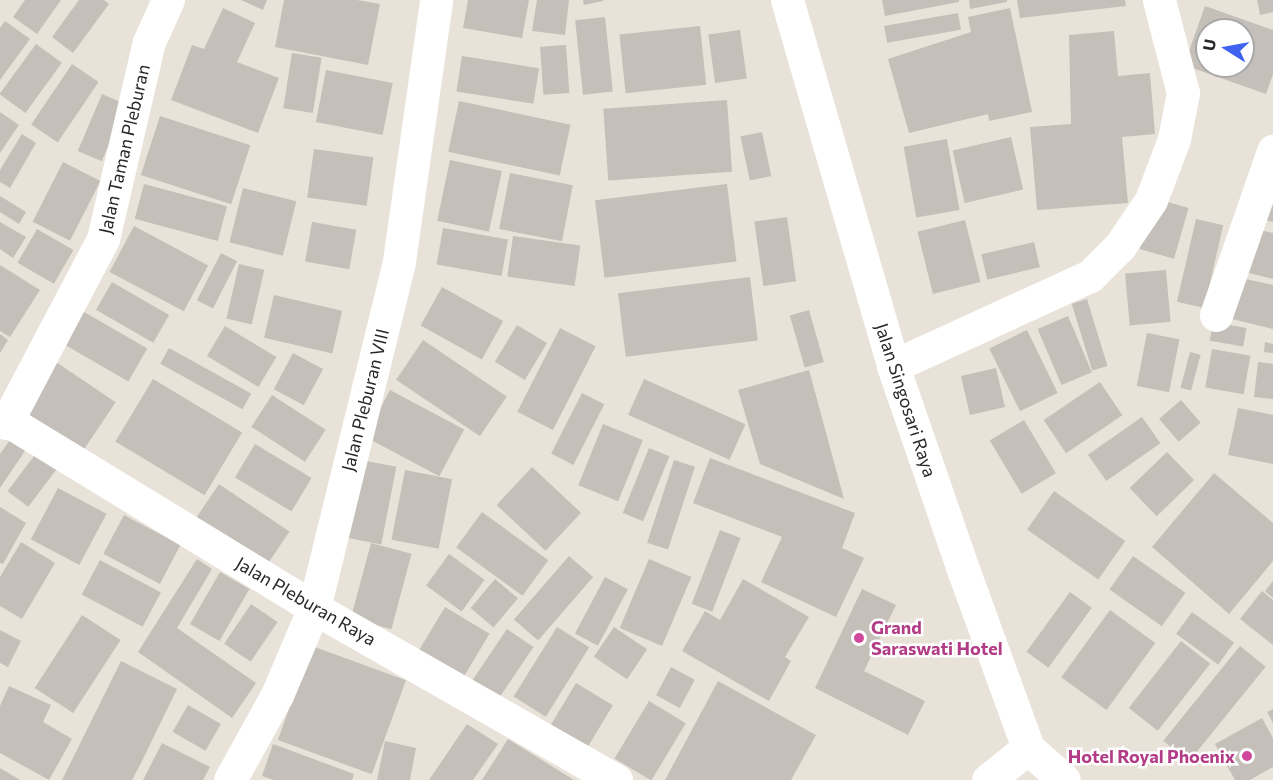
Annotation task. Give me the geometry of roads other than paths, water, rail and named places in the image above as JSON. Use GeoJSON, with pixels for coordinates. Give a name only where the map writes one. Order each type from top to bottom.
{"type":"FeatureCollection","features":[{"type":"Feature","properties":{"kind":"street","name":"Jalan Taman Pleburan"},"geometry":{"type":"LineString","coordinates":[[3,419],[104,239],[149,42],[168,0]]}},
{"type":"Feature","properties":{"kind":"street","name":"Jalan Pleburan VIII"},"geometry":{"type":"LineString","coordinates":[[230,780],[277,695],[314,608],[399,261],[436,0]]}},
{"type":"Feature","properties":{"kind":"street","name":"Jalan Singosari Raya"},"geometry":{"type":"LineString","coordinates":[[787,0],[893,366],[1028,748],[1064,780]]}},
{"type":"Feature","properties":{"kind":"street"},"geometry":{"type":"LineString","coordinates":[[893,366],[1090,276],[1120,246],[1151,200],[1174,139],[1183,93],[1159,0]]}},
{"type":"Feature","properties":{"kind":"street"},"geometry":{"type":"LineString","coordinates":[[1216,315],[1273,151]]}},
{"type":"Feature","properties":{"kind":"street","name":"Jalan Pleburan Raya"},"geometry":{"type":"LineString","coordinates":[[3,419],[314,608],[616,780]]}},
{"type":"Feature","properties":{"kind":"street"},"geometry":{"type":"LineString","coordinates":[[988,780],[1028,748]]}},
{"type":"Feature","properties":{"kind":"place","name":"Grand Saraswati Hotel"},"geometry":{"type":"Point","coordinates":[859,638]}},
{"type":"Feature","properties":{"kind":"place","name":"Hotel Royal Phoenix"},"geometry":{"type":"Point","coordinates":[1247,756]}}]}
